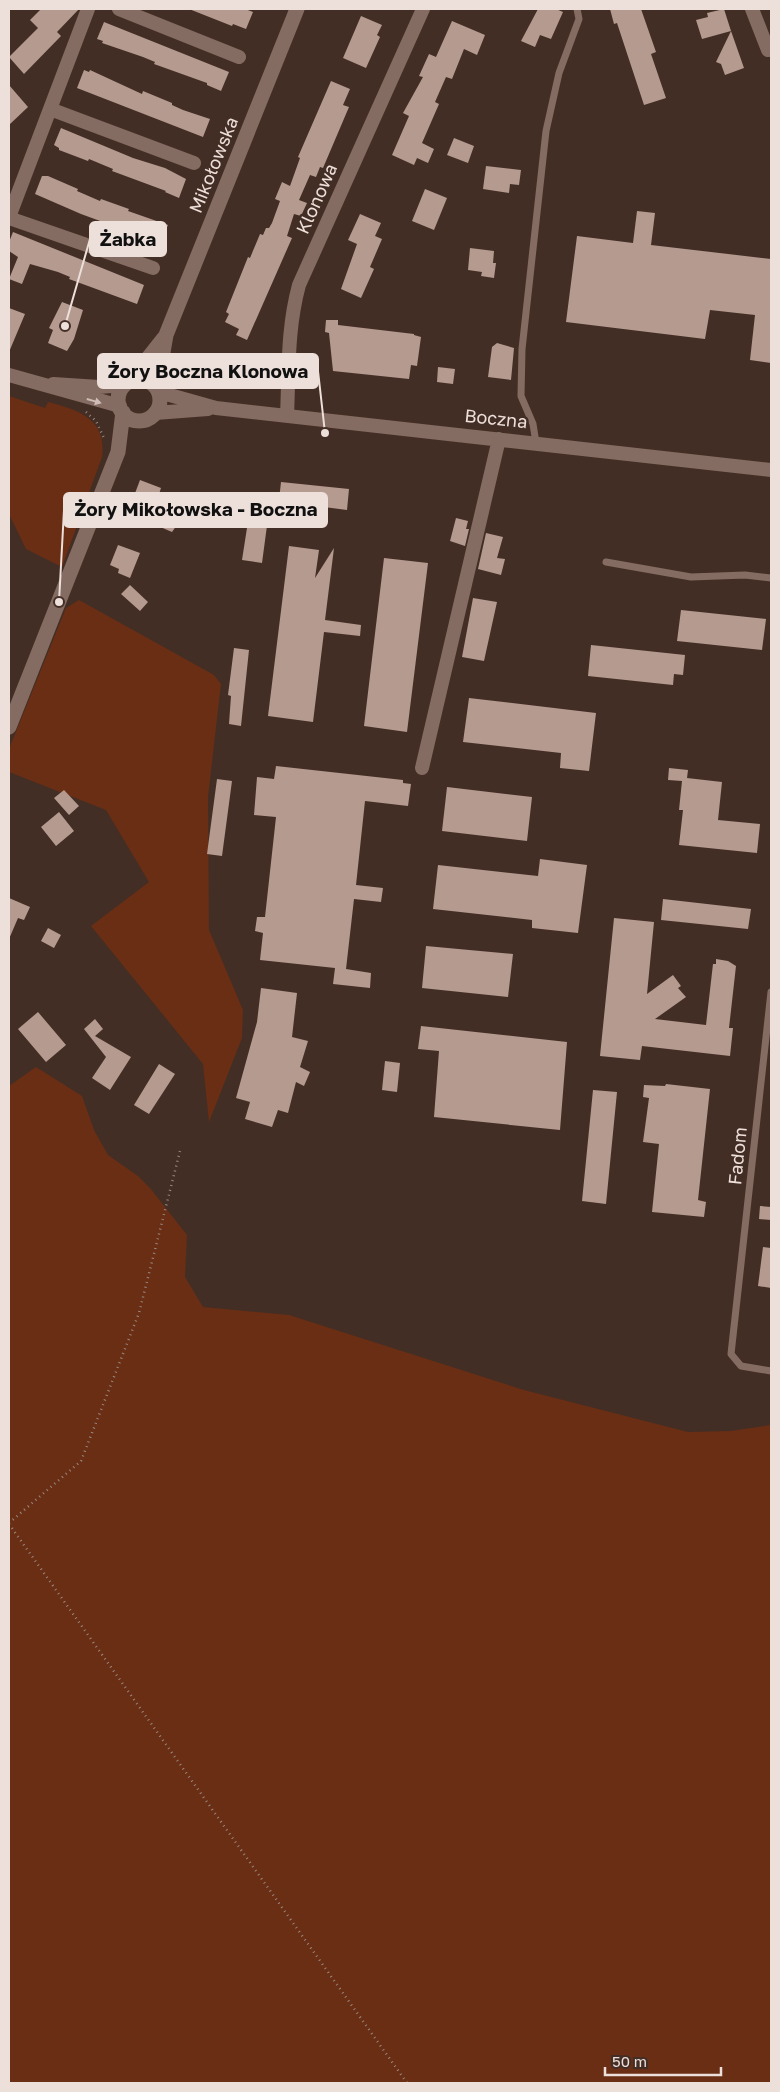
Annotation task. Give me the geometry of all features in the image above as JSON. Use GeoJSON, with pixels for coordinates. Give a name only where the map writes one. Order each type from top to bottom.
{"type":"FeatureCollection","features":[{"type":"Feature","properties":{"kind":"street"},"geometry":{"type":"LineString","coordinates":[[88,9],[9,218],[153,268]]}},
{"type":"Feature","properties":{"kind":"street"},"geometry":{"type":"LineString","coordinates":[[118,9],[239,57]]}},
{"type":"Feature","properties":{"kind":"street","name":"Mikołowska"},"geometry":{"type":"LineString","coordinates":[[158,390],[166,335],[297,9]]}},
{"type":"Feature","properties":{"kind":"street","name":"Klonowa"},"geometry":{"type":"LineString","coordinates":[[287,416],[288,338],[292,313],[300,285],[423,9]]}},
{"type":"Feature","properties":{"kind":"street"},"geometry":{"type":"LineString","coordinates":[[752,9],[768,50]]}},
{"type":"Feature","properties":{"kind":"street"},"geometry":{"type":"LineString","coordinates":[[50,108],[194,163]]}},
{"type":"Feature","properties":{"kind":"street","name":"Mikołowska"},"geometry":{"type":"LineString","coordinates":[[128,383],[166,335]]}},
{"type":"Feature","properties":{"kind":"street"},"geometry":{"type":"LineString","coordinates":[[9,375],[45,384],[70,394],[121,409],[131,418],[141,420]]}},
{"type":"Feature","properties":{"kind":"street"},"geometry":{"type":"LineString","coordinates":[[9,727],[118,452],[141,420],[155,414],[160,403],[158,390],[145,379],[99,387],[70,383],[45,384]]}},
{"type":"Feature","properties":{"kind":"street"},"geometry":{"type":"LineString","coordinates":[[118,452],[121,409],[119,395],[128,383]]}},
{"type":"Feature","properties":{"kind":"street","name":"Boczna"},"geometry":{"type":"LineString","coordinates":[[158,390],[216,408],[499,438],[771,470]]}},
{"type":"Feature","properties":{"kind":"street","name":"Boczna"},"geometry":{"type":"LineString","coordinates":[[155,414],[216,408]]}},
{"type":"Feature","properties":{"kind":"street"},"geometry":{"type":"LineString","coordinates":[[422,768],[499,438]]}},
{"type":"Feature","properties":{"kind":"lane"},"geometry":{"type":"LineString","coordinates":[[536,443],[533,424],[521,396],[522,349],[546,131],[559,73],[579,19],[577,9]]}},
{"type":"Feature","properties":{"kind":"lane"},"geometry":{"type":"LineString","coordinates":[[606,562],[691,577],[745,575],[771,578]]}},
{"type":"Feature","properties":{"kind":"lane","name":"Fadom"},"geometry":{"type":"LineString","coordinates":[[771,992],[731,1354],[741,1366],[771,1371]]}},
{"type":"Feature","properties":{"kind":"path"},"geometry":{"type":"LineString","coordinates":[[180,1151],[139,1313],[81,1461],[9,1524],[407,2083]]}},
{"type":"Feature","properties":{"kind":"shaded area"},"geometry":{"type":"Polygon","coordinates":[[[9,396],[45,408],[48,402],[80,413],[95,425],[100,434],[102,457],[62,567],[26,549],[9,514],[9,396]]]}},
{"type":"Feature","properties":{"kind":"shaded area"},"geometry":{"type":"Polygon","coordinates":[[[79,600],[214,675],[221,684],[208,797],[209,930],[243,1010],[242,1038],[209,1122],[203,1064],[91,926],[149,882],[106,810],[9,772],[9,749],[66,608],[79,600]]]}},
{"type":"Feature","properties":{"kind":"shaded area"},"geometry":{"type":"Polygon","coordinates":[[[36,1067],[82,1096],[94,1130],[108,1155],[138,1176],[150,1188],[187,1235],[185,1277],[203,1307],[289,1315],[524,1390],[688,1432],[731,1431],[771,1425],[771,2083],[9,2083],[9,1086],[36,1067]]]}},
{"type":"Feature","properties":{"kind":"building"},"geometry":{"type":"Polygon","coordinates":[[[41,9],[79,9],[57,32],[61,36],[24,74],[9,57],[38,28],[30,20],[41,9]]]}},
{"type":"Feature","properties":{"kind":"building"},"geometry":{"type":"Polygon","coordinates":[[[189,9],[245,9],[253,12],[246,29],[233,24],[232,26],[189,9]]]}},
{"type":"Feature","properties":{"kind":"building"},"geometry":{"type":"Polygon","coordinates":[[[538,9],[556,9],[563,12],[551,39],[540,35],[535,47],[521,41],[538,9]]]}},
{"type":"Feature","properties":{"kind":"building"},"geometry":{"type":"Polygon","coordinates":[[[610,9],[641,9],[656,52],[651,54],[666,98],[644,105],[617,23],[614,24],[610,9]]]}},
{"type":"Feature","properties":{"kind":"building"},"geometry":{"type":"Polygon","coordinates":[[[724,9],[731,31],[702,39],[696,20],[708,17],[707,13],[724,9]]]}},
{"type":"Feature","properties":{"kind":"building"},"geometry":{"type":"Polygon","coordinates":[[[361,16],[382,25],[377,35],[380,37],[366,68],[343,58],[361,16]]]}},
{"type":"Feature","properties":{"kind":"building"},"geometry":{"type":"Polygon","coordinates":[[[452,21],[485,35],[477,55],[464,49],[452,79],[446,77],[435,102],[439,104],[422,143],[434,149],[428,163],[417,158],[414,165],[392,155],[409,116],[403,113],[423,77],[419,76],[429,54],[436,57],[452,21]]]}},
{"type":"Feature","properties":{"kind":"building"},"geometry":{"type":"Polygon","coordinates":[[[104,22],[229,72],[221,91],[207,85],[207,83],[154,64],[155,62],[143,57],[102,43],[103,41],[97,39],[104,22]]]}},
{"type":"Feature","properties":{"kind":"building"},"geometry":{"type":"Polygon","coordinates":[[[731,31],[744,68],[725,75],[721,64],[716,62],[731,31]]]}},
{"type":"Feature","properties":{"kind":"building"},"geometry":{"type":"Polygon","coordinates":[[[84,70],[89,72],[90,70],[142,94],[143,91],[172,103],[172,105],[183,110],[210,119],[203,137],[77,88],[84,70]]]}},
{"type":"Feature","properties":{"kind":"building"},"geometry":{"type":"Polygon","coordinates":[[[331,81],[350,89],[343,105],[349,107],[323,168],[320,167],[316,177],[310,175],[299,200],[307,203],[301,216],[294,214],[287,236],[292,238],[247,340],[236,335],[239,329],[225,322],[229,314],[226,312],[248,257],[250,258],[260,234],[263,235],[266,228],[269,228],[272,223],[280,201],[275,199],[282,182],[290,186],[300,158],[298,157],[331,81]]]}},
{"type":"Feature","properties":{"kind":"building"},"geometry":{"type":"Polygon","coordinates":[[[9,85],[28,107],[9,125],[9,85]]]}},
{"type":"Feature","properties":{"kind":"building"},"geometry":{"type":"Polygon","coordinates":[[[61,128],[133,158],[165,168],[186,179],[179,198],[166,191],[112,171],[113,169],[89,159],[88,161],[59,150],[54,145],[61,128]]]}},
{"type":"Feature","properties":{"kind":"building"},"geometry":{"type":"Polygon","coordinates":[[[454,138],[474,146],[468,163],[447,155],[454,138]]]}},
{"type":"Feature","properties":{"kind":"building"},"geometry":{"type":"Polygon","coordinates":[[[486,166],[521,170],[519,185],[510,184],[509,193],[483,189],[486,166]]]}},
{"type":"Feature","properties":{"kind":"building"},"geometry":{"type":"Polygon","coordinates":[[[42,176],[48,176],[100,201],[101,199],[168,225],[160,243],[81,214],[35,194],[42,176]]]}},
{"type":"Feature","properties":{"kind":"building"},"geometry":{"type":"Polygon","coordinates":[[[425,189],[447,198],[434,230],[412,221],[425,189]]]}},
{"type":"Feature","properties":{"kind":"building"},"geometry":{"type":"Polygon","coordinates":[[[637,211],[655,213],[651,245],[771,259],[771,363],[750,360],[755,315],[710,310],[705,339],[566,322],[577,236],[633,243],[637,211]]]}},
{"type":"Feature","properties":{"kind":"building"},"geometry":{"type":"Polygon","coordinates":[[[360,214],[381,223],[375,236],[382,239],[370,267],[374,269],[361,298],[341,289],[357,244],[348,240],[360,214]]]}},
{"type":"Feature","properties":{"kind":"building"},"geometry":{"type":"Polygon","coordinates":[[[13,232],[144,285],[137,304],[69,279],[70,277],[58,272],[30,264],[22,284],[9,279],[18,257],[9,251],[9,242],[13,232]]]}},
{"type":"Feature","properties":{"kind":"building"},"geometry":{"type":"Polygon","coordinates":[[[470,248],[494,251],[493,263],[496,263],[494,278],[481,276],[482,272],[468,270],[470,248]]]}},
{"type":"Feature","properties":{"kind":"building"},"geometry":{"type":"Polygon","coordinates":[[[62,302],[83,310],[74,339],[67,351],[48,343],[53,330],[49,328],[62,302]]]}},
{"type":"Feature","properties":{"kind":"building"},"geometry":{"type":"Polygon","coordinates":[[[9,308],[25,314],[9,352],[9,308]]]}},
{"type":"Feature","properties":{"kind":"building"},"geometry":{"type":"Polygon","coordinates":[[[326,320],[338,320],[338,325],[414,334],[421,337],[417,366],[411,365],[409,379],[333,371],[329,333],[325,332],[326,320]]]}},
{"type":"Feature","properties":{"kind":"building"},"geometry":{"type":"Polygon","coordinates":[[[497,343],[514,348],[511,380],[488,377],[492,347],[497,343]]]}},
{"type":"Feature","properties":{"kind":"building"},"geometry":{"type":"Polygon","coordinates":[[[438,367],[455,369],[453,384],[437,382],[438,367]]]}},
{"type":"Feature","properties":{"kind":"building"},"geometry":{"type":"Polygon","coordinates":[[[140,480],[161,488],[159,494],[164,496],[157,515],[131,504],[140,480]]]}},
{"type":"Feature","properties":{"kind":"building"},"geometry":{"type":"Polygon","coordinates":[[[281,482],[349,489],[347,510],[324,507],[322,523],[277,518],[281,482]]]}},
{"type":"Feature","properties":{"kind":"building"},"geometry":{"type":"Polygon","coordinates":[[[162,515],[179,522],[172,532],[158,526],[162,515]]]}},
{"type":"Feature","properties":{"kind":"building"},"geometry":{"type":"Polygon","coordinates":[[[249,515],[268,518],[262,563],[242,560],[249,515]]]}},
{"type":"Feature","properties":{"kind":"building"},"geometry":{"type":"Polygon","coordinates":[[[456,518],[468,521],[466,529],[469,529],[465,546],[450,541],[456,518]]]}},
{"type":"Feature","properties":{"kind":"building"},"geometry":{"type":"Polygon","coordinates":[[[486,533],[503,537],[497,558],[505,559],[501,575],[478,569],[486,533]]]}},
{"type":"Feature","properties":{"kind":"building"},"geometry":{"type":"Polygon","coordinates":[[[118,545],[140,553],[130,578],[118,573],[119,569],[110,565],[118,545]]]}},
{"type":"Feature","properties":{"kind":"building"},"geometry":{"type":"Polygon","coordinates":[[[289,546],[319,550],[315,578],[334,548],[325,620],[361,625],[360,636],[324,632],[313,722],[268,716],[289,546]]]}},
{"type":"Feature","properties":{"kind":"building"},"geometry":{"type":"Polygon","coordinates":[[[384,558],[428,563],[407,732],[364,726],[384,558]]]}},
{"type":"Feature","properties":{"kind":"building"},"geometry":{"type":"Polygon","coordinates":[[[130,585],[148,602],[140,611],[121,594],[130,585]]]}},
{"type":"Feature","properties":{"kind":"building"},"geometry":{"type":"Polygon","coordinates":[[[473,598],[497,602],[484,661],[462,657],[473,598]]]}},
{"type":"Feature","properties":{"kind":"building"},"geometry":{"type":"Polygon","coordinates":[[[681,610],[766,619],[762,650],[677,641],[681,610]]]}},
{"type":"Feature","properties":{"kind":"building"},"geometry":{"type":"Polygon","coordinates":[[[591,645],[685,655],[683,675],[674,674],[673,685],[588,676],[591,645]]]}},
{"type":"Feature","properties":{"kind":"building"},"geometry":{"type":"Polygon","coordinates":[[[234,648],[249,650],[241,726],[229,724],[231,696],[228,695],[234,648]]]}},
{"type":"Feature","properties":{"kind":"building"},"geometry":{"type":"Polygon","coordinates":[[[469,698],[596,713],[589,771],[560,768],[561,753],[463,742],[469,698]]]}},
{"type":"Feature","properties":{"kind":"building"},"geometry":{"type":"Polygon","coordinates":[[[276,766],[403,780],[403,783],[411,784],[408,806],[365,801],[356,885],[383,888],[381,902],[354,899],[346,969],[371,973],[370,988],[333,984],[335,968],[260,960],[263,933],[255,931],[257,917],[265,917],[276,817],[254,815],[257,777],[274,779],[276,766]]]}},
{"type":"Feature","properties":{"kind":"building"},"geometry":{"type":"Polygon","coordinates":[[[669,768],[688,770],[687,778],[722,782],[718,820],[760,824],[757,853],[679,845],[683,810],[679,810],[682,781],[668,780],[669,768]]]}},
{"type":"Feature","properties":{"kind":"building"},"geometry":{"type":"Polygon","coordinates":[[[217,779],[232,781],[222,856],[207,854],[217,779]]]}},
{"type":"Feature","properties":{"kind":"building"},"geometry":{"type":"Polygon","coordinates":[[[447,787],[532,797],[527,841],[442,831],[447,787]]]}},
{"type":"Feature","properties":{"kind":"building"},"geometry":{"type":"Polygon","coordinates":[[[64,790],[79,806],[69,815],[54,798],[64,790]]]}},
{"type":"Feature","properties":{"kind":"building"},"geometry":{"type":"Polygon","coordinates":[[[59,812],[74,831],[56,846],[41,827],[59,812]]]}},
{"type":"Feature","properties":{"kind":"building"},"geometry":{"type":"Polygon","coordinates":[[[540,859],[587,865],[578,933],[532,928],[532,920],[433,909],[438,865],[538,876],[540,859]]]}},
{"type":"Feature","properties":{"kind":"building"},"geometry":{"type":"Polygon","coordinates":[[[9,898],[30,907],[24,920],[18,918],[9,939],[9,898]]]}},
{"type":"Feature","properties":{"kind":"building"},"geometry":{"type":"Polygon","coordinates":[[[663,899],[751,909],[748,929],[661,920],[663,899]]]}},
{"type":"Feature","properties":{"kind":"building"},"geometry":{"type":"Polygon","coordinates":[[[614,918],[654,922],[647,994],[673,975],[681,986],[678,988],[686,997],[655,1019],[706,1025],[713,964],[716,964],[716,959],[728,961],[736,966],[729,1028],[733,1028],[730,1056],[642,1046],[640,1060],[600,1056],[614,918]]]}},
{"type":"Feature","properties":{"kind":"building"},"geometry":{"type":"Polygon","coordinates":[[[48,928],[61,935],[54,948],[41,941],[48,928]]]}},
{"type":"Feature","properties":{"kind":"building"},"geometry":{"type":"Polygon","coordinates":[[[426,946],[513,954],[508,997],[422,988],[426,946]]]}},
{"type":"Feature","properties":{"kind":"building"},"geometry":{"type":"Polygon","coordinates":[[[261,988],[297,993],[292,1037],[308,1041],[300,1067],[310,1072],[304,1086],[296,1082],[288,1113],[278,1110],[272,1127],[245,1119],[250,1102],[236,1098],[257,1022],[261,988]]]}},
{"type":"Feature","properties":{"kind":"building"},"geometry":{"type":"Polygon","coordinates":[[[38,1012],[66,1045],[46,1062],[18,1029],[38,1012]]]}},
{"type":"Feature","properties":{"kind":"building"},"geometry":{"type":"Polygon","coordinates":[[[95,1019],[103,1029],[95,1036],[131,1057],[110,1090],[92,1078],[106,1057],[84,1029],[95,1019]]]}},
{"type":"Feature","properties":{"kind":"building"},"geometry":{"type":"Polygon","coordinates":[[[421,1026],[567,1042],[560,1130],[434,1117],[439,1051],[418,1049],[421,1026]]]}},
{"type":"Feature","properties":{"kind":"building"},"geometry":{"type":"Polygon","coordinates":[[[385,1061],[400,1063],[397,1092],[382,1090],[385,1061]]]}},
{"type":"Feature","properties":{"kind":"building"},"geometry":{"type":"Polygon","coordinates":[[[159,1064],[175,1074],[149,1114],[134,1105],[159,1064]]]}},
{"type":"Feature","properties":{"kind":"building"},"geometry":{"type":"Polygon","coordinates":[[[666,1084],[710,1089],[698,1200],[706,1202],[704,1217],[652,1212],[659,1144],[643,1142],[649,1098],[643,1097],[644,1085],[665,1086],[666,1084]]]}},
{"type":"Feature","properties":{"kind":"building"},"geometry":{"type":"Polygon","coordinates":[[[593,1090],[617,1092],[606,1204],[582,1201],[593,1090]]]}},
{"type":"Feature","properties":{"kind":"building"},"geometry":{"type":"Polygon","coordinates":[[[760,1206],[771,1207],[771,1220],[759,1219],[760,1206]]]}},
{"type":"Feature","properties":{"kind":"building"},"geometry":{"type":"Polygon","coordinates":[[[763,1247],[771,1248],[771,1288],[758,1286],[763,1247]]]}},
{"type":"Feature","properties":{"kind":"place","name":"Żabka"},"geometry":{"type":"Point","coordinates":[65,326]}},
{"type":"Feature","properties":{"kind":"place","name":"Żory Boczna Klonowa"},"geometry":{"type":"Point","coordinates":[325,433]}},
{"type":"Feature","properties":{"kind":"place","name":"Żory Mikołowska - Boczna"},"geometry":{"type":"Point","coordinates":[59,602]}}]}
